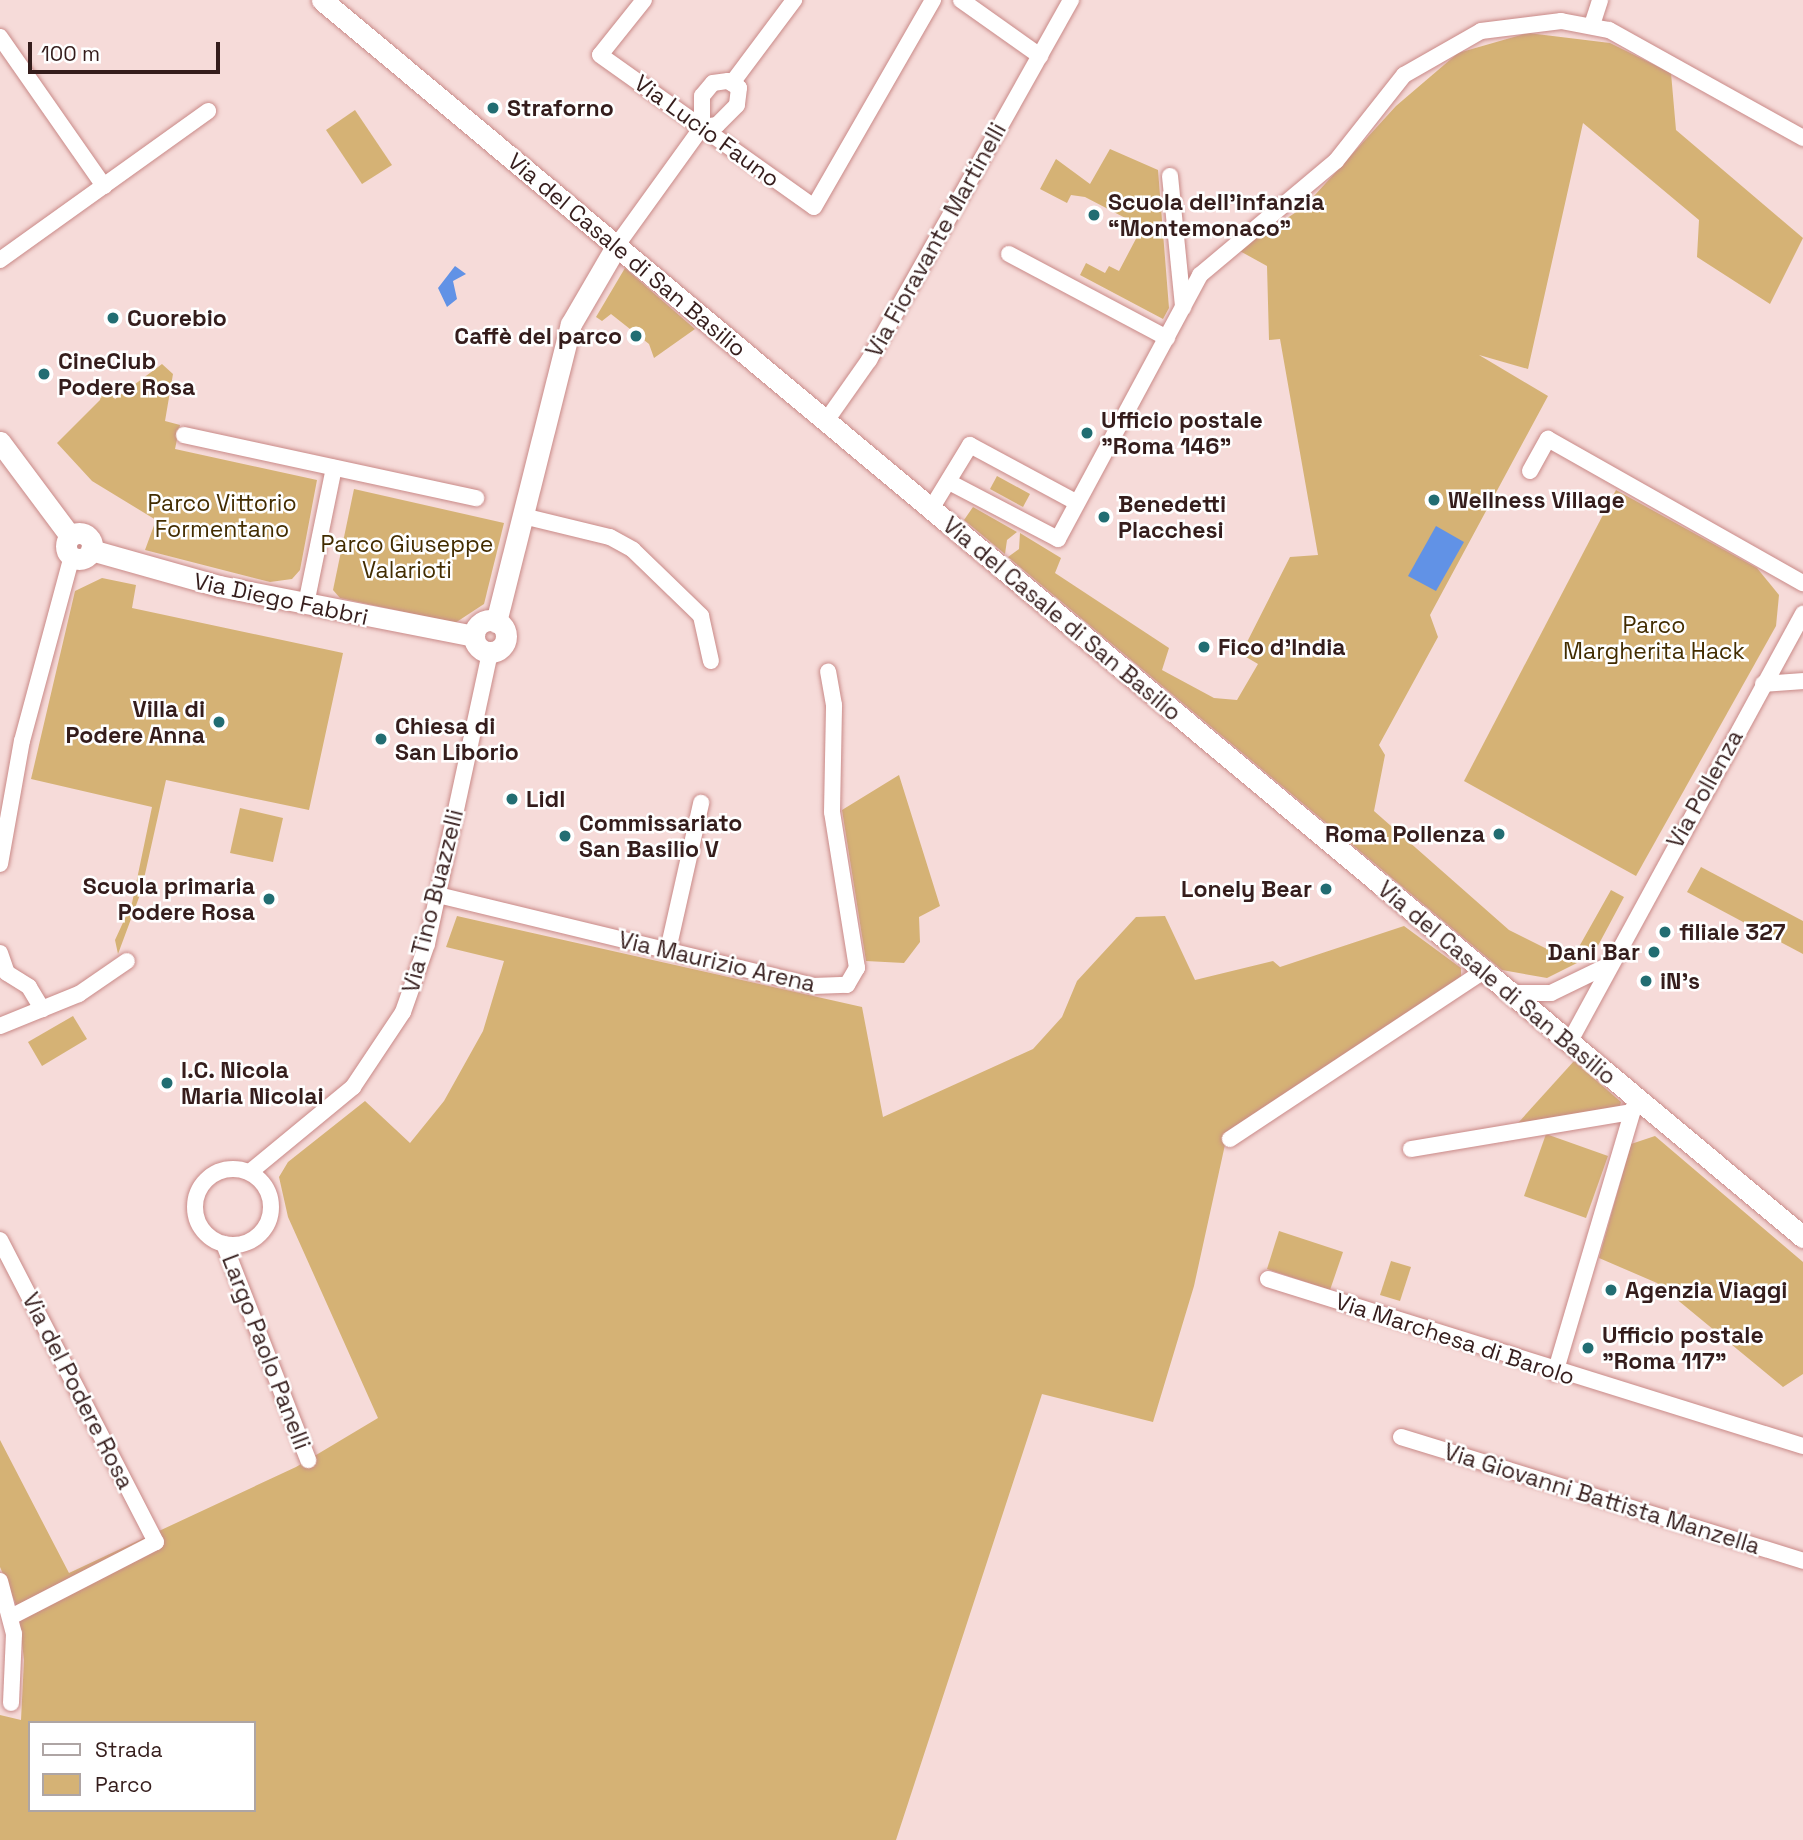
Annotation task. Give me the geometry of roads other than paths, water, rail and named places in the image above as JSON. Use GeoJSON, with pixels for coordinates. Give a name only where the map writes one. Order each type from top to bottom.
{"type":"FeatureCollection","features":[{"type":"Feature","properties":{"kind":"street","name":"Via del Casale di San Basilio"},"geometry":{"type":"LineString","coordinates":[[322,0],[1481,973],[1569,1043],[1640,1108],[1803,1237]]}},
{"type":"Feature","properties":{"kind":"street","name":"Via Lucio Fauno"},"geometry":{"type":"LineString","coordinates":[[643,0],[600,55],[814,207],[933,0]]}},
{"type":"Feature","properties":{"kind":"street"},"geometry":{"type":"LineString","coordinates":[[732,83],[791,5],[774,0]]}},
{"type":"Feature","properties":{"kind":"street"},"geometry":{"type":"LineString","coordinates":[[961,0],[1040,55]]}},
{"type":"Feature","properties":{"kind":"street","name":"Via Fioravante Martinelli"},"geometry":{"type":"LineString","coordinates":[[826,421],[869,360],[1071,0]]}},
{"type":"Feature","properties":{"kind":"street"},"geometry":{"type":"LineString","coordinates":[[1592,25],[1600,0]]}},
{"type":"Feature","properties":{"kind":"street"},"geometry":{"type":"LineString","coordinates":[[949,482],[1058,538],[1183,307],[1221,253],[1304,193],[1361,134],[1404,75],[1427,58],[1481,31],[1525,21],[1592,25],[1649,48],[1803,138]]}},
{"type":"Feature","properties":{"kind":"street"},"geometry":{"type":"LineString","coordinates":[[0,37],[104,186]]}},
{"type":"Feature","properties":{"kind":"street"},"geometry":{"type":"LineString","coordinates":[[496,622],[480,624],[474,636],[491,652],[506,638],[496,622],[571,324],[617,245],[702,127],[702,96],[717,81],[732,83],[740,92],[737,105],[717,125],[702,127]]}},
{"type":"Feature","properties":{"kind":"street"},"geometry":{"type":"LineString","coordinates":[[0,260],[208,111]]}},
{"type":"Feature","properties":{"kind":"street"},"geometry":{"type":"LineString","coordinates":[[1170,176],[1183,307]]}},
{"type":"Feature","properties":{"kind":"street"},"geometry":{"type":"LineString","coordinates":[[1009,254],[1167,338]]}},
{"type":"Feature","properties":{"kind":"street"},"geometry":{"type":"LineString","coordinates":[[184,435],[476,498]]}},
{"type":"Feature","properties":{"kind":"street"},"geometry":{"type":"LineString","coordinates":[[1530,471],[1548,439],[1803,583]]}},
{"type":"Feature","properties":{"kind":"street"},"geometry":{"type":"LineString","coordinates":[[0,442],[78,548],[41,661],[0,864]]}},
{"type":"Feature","properties":{"kind":"street"},"geometry":{"type":"LineString","coordinates":[[931,509],[970,445],[1076,502]]}},
{"type":"Feature","properties":{"kind":"street"},"geometry":{"type":"LineString","coordinates":[[306,604],[334,468]]}},
{"type":"Feature","properties":{"kind":"street"},"geometry":{"type":"LineString","coordinates":[[523,516],[610,537],[633,550],[701,616],[711,661]]}},
{"type":"Feature","properties":{"kind":"street","name":"Via Diego Fabbri"},"geometry":{"type":"LineString","coordinates":[[78,548],[306,604],[474,636]]}},
{"type":"Feature","properties":{"kind":"street","name":"Via Pollenza"},"geometry":{"type":"LineString","coordinates":[[1569,1043],[1763,684],[1798,636],[1803,614]]}},
{"type":"Feature","properties":{"kind":"street","name":"Via Tino Buazzelli"},"geometry":{"type":"LineString","coordinates":[[250,1172],[344,1096],[384,1048],[415,983],[438,895],[491,652]]}},
{"type":"Feature","properties":{"kind":"street","name":"Via Maurizio Arena"},"geometry":{"type":"LineString","coordinates":[[438,895],[821,987],[854,979],[856,961],[832,812],[834,705],[828,672]]}},
{"type":"Feature","properties":{"kind":"street"},"geometry":{"type":"LineString","coordinates":[[1763,684],[1803,681]]}},
{"type":"Feature","properties":{"kind":"street"},"geometry":{"type":"LineString","coordinates":[[668,950],[701,803]]}},
{"type":"Feature","properties":{"kind":"street"},"geometry":{"type":"LineString","coordinates":[[0,953],[7,972],[29,987],[42,1009]]}},
{"type":"Feature","properties":{"kind":"street"},"geometry":{"type":"LineString","coordinates":[[0,1026],[95,986],[127,961]]}},
{"type":"Feature","properties":{"kind":"street"},"geometry":{"type":"LineString","coordinates":[[1507,993],[1551,993],[1609,965]]}},
{"type":"Feature","properties":{"kind":"street"},"geometry":{"type":"LineString","coordinates":[[1230,1139],[1481,973]]}},
{"type":"Feature","properties":{"kind":"street"},"geometry":{"type":"LineString","coordinates":[[1555,1373],[1626,1139],[1640,1108]]}},
{"type":"Feature","properties":{"kind":"street"},"geometry":{"type":"LineString","coordinates":[[1411,1149],[1640,1108]]}},
{"type":"Feature","properties":{"kind":"street","name":"Largo Paolo Panelli"},"geometry":{"type":"LineString","coordinates":[[224,1244],[248,1242],[267,1226],[268,1189],[250,1172],[213,1175],[197,1194],[203,1230],[224,1244],[308,1460]]}},
{"type":"Feature","properties":{"kind":"street","name":"Via del Podere Rosa"},"geometry":{"type":"LineString","coordinates":[[0,1240],[156,1542],[11,1617]]}},
{"type":"Feature","properties":{"kind":"street","name":"Via Marchesa di Barolo"},"geometry":{"type":"LineString","coordinates":[[1268,1279],[1555,1373],[1803,1446]]}},
{"type":"Feature","properties":{"kind":"street","name":"Via Giovanni Battista Manzella"},"geometry":{"type":"LineString","coordinates":[[1401,1437],[1803,1561]]}},
{"type":"Feature","properties":{"kind":"street"},"geometry":{"type":"LineString","coordinates":[[0,1581],[11,1617],[11,1703]]}},
{"type":"Feature","properties":{"kind":"water"},"geometry":{"type":"Polygon","coordinates":[[[455,266],[466,274],[453,281],[457,299],[447,307],[438,288],[455,266]]]}},
{"type":"Feature","properties":{"kind":"water"},"geometry":{"type":"Polygon","coordinates":[[[1436,526],[1464,542],[1436,591],[1408,576],[1436,526]]]}},
{"type":"Feature","properties":{"kind":"place","name":"Straforno"},"geometry":{"type":"Point","coordinates":[493,108]}},
{"type":"Feature","properties":{"kind":"place","name":"Scuola dell’infanzia “Montemonaco”"},"geometry":{"type":"Point","coordinates":[1094,215]}},
{"type":"Feature","properties":{"kind":"place","name":"Cuorebio"},"geometry":{"type":"Point","coordinates":[113,318]}},
{"type":"Feature","properties":{"kind":"place","name":"Caffè del parco"},"geometry":{"type":"Point","coordinates":[636,336]}},
{"type":"Feature","properties":{"kind":"place","name":"CineClub Podere Rosa"},"geometry":{"type":"Point","coordinates":[44,374]}},
{"type":"Feature","properties":{"kind":"place","name":"Ufficio postale \"Roma 146\""},"geometry":{"type":"Point","coordinates":[1087,433]}},
{"type":"Feature","properties":{"kind":"place","name":"Wellness Village"},"geometry":{"type":"Point","coordinates":[1434,500]}},
{"type":"Feature","properties":{"kind":"place","name":"Benedetti Placchesi"},"geometry":{"type":"Point","coordinates":[1104,517]}},
{"type":"Feature","properties":{"kind":"place","name":"Fico d'India"},"geometry":{"type":"Point","coordinates":[1204,647]}},
{"type":"Feature","properties":{"kind":"place","name":"Villa di Podere Anna"},"geometry":{"type":"Point","coordinates":[219,722]}},
{"type":"Feature","properties":{"kind":"place","name":"Chiesa di San Liborio"},"geometry":{"type":"Point","coordinates":[381,739]}},
{"type":"Feature","properties":{"kind":"place","name":"Lidl"},"geometry":{"type":"Point","coordinates":[512,799]}},
{"type":"Feature","properties":{"kind":"place","name":"Roma Pollenza"},"geometry":{"type":"Point","coordinates":[1499,834]}},
{"type":"Feature","properties":{"kind":"place","name":"Commissariato San Basilio V"},"geometry":{"type":"Point","coordinates":[565,836]}},
{"type":"Feature","properties":{"kind":"place","name":"Lonely Bear"},"geometry":{"type":"Point","coordinates":[1326,889]}},
{"type":"Feature","properties":{"kind":"place","name":"Scuola primaria Podere Rosa"},"geometry":{"type":"Point","coordinates":[269,899]}},
{"type":"Feature","properties":{"kind":"place","name":"filiale 327"},"geometry":{"type":"Point","coordinates":[1665,932]}},
{"type":"Feature","properties":{"kind":"place","name":"Dani Bar"},"geometry":{"type":"Point","coordinates":[1654,952]}},
{"type":"Feature","properties":{"kind":"place","name":"iN's"},"geometry":{"type":"Point","coordinates":[1646,981]}},
{"type":"Feature","properties":{"kind":"place","name":"I.C. Nicola Maria Nicolai"},"geometry":{"type":"Point","coordinates":[167,1083]}},
{"type":"Feature","properties":{"kind":"place","name":"Agenzia Viaggi"},"geometry":{"type":"Point","coordinates":[1611,1290]}},
{"type":"Feature","properties":{"kind":"place","name":"Ufficio postale \"Roma 117\""},"geometry":{"type":"Point","coordinates":[1588,1348]}},
{"type":"Feature","properties":{"kind":"park label","name":"Parco Vittorio Formentano"},"geometry":{"type":"Point","coordinates":[222,516]}},
{"type":"Feature","properties":{"kind":"park label","name":"Parco Giuseppe Valarioti"},"geometry":{"type":"Point","coordinates":[407,557]}},
{"type":"Feature","properties":{"kind":"park label","name":"Parco Margherita Hack"},"geometry":{"type":"Point","coordinates":[1654,638]}}]}
